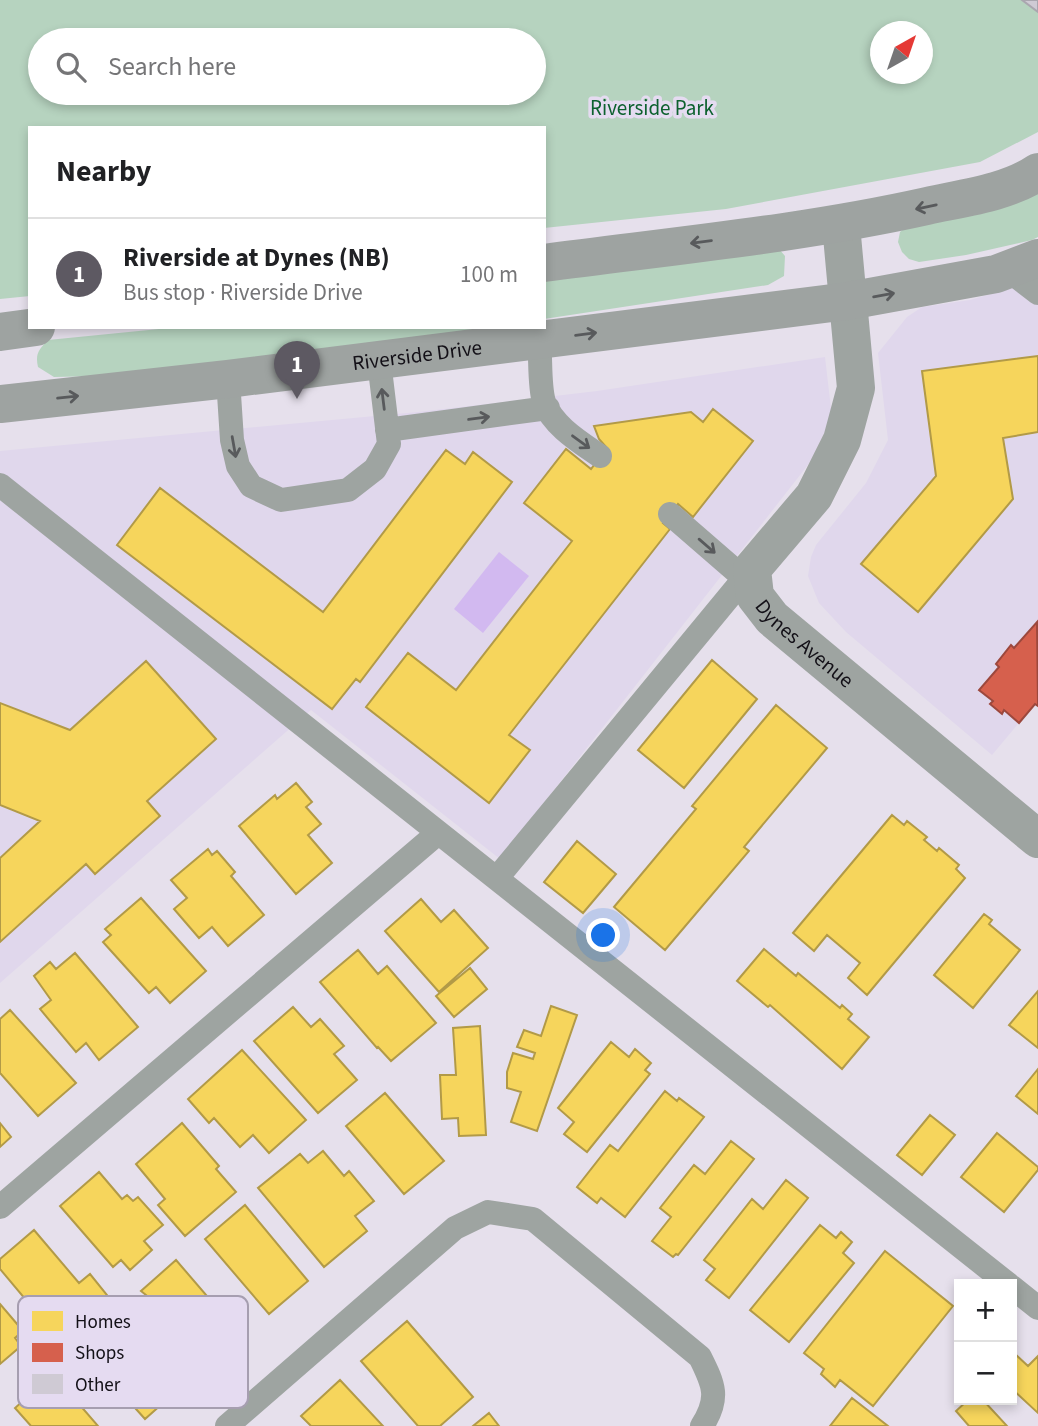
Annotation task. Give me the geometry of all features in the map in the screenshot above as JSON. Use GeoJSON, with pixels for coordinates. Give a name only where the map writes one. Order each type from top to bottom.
{"type":"FeatureCollection","features":[{"type":"Feature","properties":{"kind":"street"},"geometry":{"type":"LineString","coordinates":[[546,262],[841,225],[966,198],[1025,181],[1038,172]]}},
{"type":"Feature","properties":{"kind":"street","name":"Dynes Avenue"},"geometry":{"type":"LineString","coordinates":[[841,225],[856,388],[842,440],[814,496],[749,574],[755,596],[772,618],[1038,839]]}},
{"type":"Feature","properties":{"kind":"street","name":"Riverside Drive"},"geometry":{"type":"LineString","coordinates":[[0,404],[379,361],[848,301],[976,278],[1023,264]]}},
{"type":"Feature","properties":{"kind":"street"},"geometry":{"type":"LineString","coordinates":[[0,332],[28,328]]}},
{"type":"Feature","properties":{"kind":"lane"},"geometry":{"type":"LineString","coordinates":[[1023,264],[1038,293]]}},
{"type":"Feature","properties":{"kind":"lane"},"geometry":{"type":"LineString","coordinates":[[540,340],[544,401],[569,434],[600,456]]}},
{"type":"Feature","properties":{"kind":"lane"},"geometry":{"type":"LineString","coordinates":[[228,379],[232,440],[237,466],[251,486],[281,500],[348,490],[375,469],[389,444],[379,361]]}},
{"type":"Feature","properties":{"kind":"lane"},"geometry":{"type":"LineString","coordinates":[[387,430],[548,408]]}},
{"type":"Feature","properties":{"kind":"lane"},"geometry":{"type":"LineString","coordinates":[[0,485],[1001,1279]]}},
{"type":"Feature","properties":{"kind":"lane"},"geometry":{"type":"LineString","coordinates":[[497,878],[749,574],[670,514]]}},
{"type":"Feature","properties":{"kind":"lane"},"geometry":{"type":"LineString","coordinates":[[0,1207],[439,833]]}},
{"type":"Feature","properties":{"kind":"lane"},"geometry":{"type":"LineString","coordinates":[[248,1408],[455,1228],[488,1212],[533,1219],[700,1357],[714,1384],[711,1412],[702,1426]]}},
{"type":"Feature","properties":{"kind":"lane"},"geometry":{"type":"LineString","coordinates":[[1017,1292],[1038,1308]]}},
{"type":"Feature","properties":{"kind":"lane"},"geometry":{"type":"LineString","coordinates":[[227,1426],[248,1408]]}},
{"type":"Feature","properties":{"kind":"shaded area"},"geometry":{"type":"Polygon","coordinates":[[[1038,280],[1038,700],[992,755],[846,632],[819,603],[808,576],[816,545],[866,483],[888,440],[878,353],[907,317],[922,307],[970,300],[1038,280]]]}},
{"type":"Feature","properties":{"kind":"shaded area"},"geometry":{"type":"Polygon","coordinates":[[[825,357],[832,417],[811,461],[500,859],[311,710],[0,983],[0,451],[418,412],[597,391],[825,357]]]}},
{"type":"Feature","properties":{"kind":"shaded area"},"geometry":{"type":"Polygon","coordinates":[[[499,552],[529,576],[483,633],[454,609],[499,552]]]}},
{"type":"Feature","properties":{"kind":"green space","name":"Riverside Park"},"geometry":{"type":"Polygon","coordinates":[[[0,0],[1038,0],[1038,132],[980,162],[726,209],[546,228],[546,126],[28,126],[28,296],[0,299],[0,0]]]}},
{"type":"Feature","properties":{"kind":"green space"},"geometry":{"type":"Polygon","coordinates":[[[1038,189],[1038,237],[1032,240],[966,255],[919,262],[909,259],[902,252],[898,242],[900,232],[910,223],[1038,189]]]}},
{"type":"Feature","properties":{"kind":"green space"},"geometry":{"type":"Polygon","coordinates":[[[779,249],[785,256],[784,276],[768,285],[546,319],[546,278],[779,249]]]}},
{"type":"Feature","properties":{"kind":"green space"},"geometry":{"type":"Polygon","coordinates":[[[159,329],[477,329],[417,339],[99,376],[54,377],[38,367],[38,352],[48,340],[159,329]]]}},
{"type":"Feature","properties":{"kind":"building: Homes"},"geometry":{"type":"Polygon","coordinates":[[[1038,356],[1038,432],[1003,438],[1013,499],[918,612],[861,564],[936,476],[922,371],[1038,356]]]}},
{"type":"Feature","properties":{"kind":"building: Homes"},"geometry":{"type":"Polygon","coordinates":[[[713,409],[753,441],[693,517],[678,504],[663,523],[670,529],[509,735],[530,750],[489,803],[366,707],[408,653],[456,690],[572,541],[524,503],[566,449],[591,469],[607,448],[599,439],[594,426],[691,412],[703,422],[713,409]]]}},
{"type":"Feature","properties":{"kind":"building: Homes"},"geometry":{"type":"Polygon","coordinates":[[[446,450],[465,464],[473,452],[512,482],[360,682],[356,679],[332,709],[117,545],[160,488],[323,612],[446,450]]]}},
{"type":"Feature","properties":{"kind":"building: Homes"},"geometry":{"type":"Polygon","coordinates":[[[712,660],[757,699],[684,788],[638,750],[712,660]]]}},
{"type":"Feature","properties":{"kind":"building: Homes"},"geometry":{"type":"Polygon","coordinates":[[[146,661],[216,739],[147,801],[160,816],[95,874],[86,864],[0,942],[0,858],[40,821],[0,805],[0,703],[70,730],[146,661]]]}},
{"type":"Feature","properties":{"kind":"building: Homes"},"geometry":{"type":"Polygon","coordinates":[[[776,705],[827,748],[744,847],[749,851],[665,950],[614,907],[696,809],[692,806],[776,705]]]}},
{"type":"Feature","properties":{"kind":"building: Homes"},"geometry":{"type":"Polygon","coordinates":[[[296,783],[312,802],[306,807],[321,824],[308,835],[332,863],[296,894],[239,826],[275,795],[277,799],[296,783]]]}},
{"type":"Feature","properties":{"kind":"building: Homes"},"geometry":{"type":"Polygon","coordinates":[[[892,815],[904,825],[907,821],[927,837],[924,840],[937,851],[939,848],[959,865],[956,869],[965,878],[867,995],[848,978],[860,963],[827,935],[814,951],[793,933],[892,815]]]}},
{"type":"Feature","properties":{"kind":"building: Homes"},"geometry":{"type":"Polygon","coordinates":[[[577,841],[616,874],[583,913],[544,882],[577,841]]]}},
{"type":"Feature","properties":{"kind":"building: Homes"},"geometry":{"type":"Polygon","coordinates":[[[208,849],[212,855],[217,851],[235,872],[231,876],[264,915],[228,946],[212,927],[199,938],[174,909],[187,898],[171,880],[208,849]]]}},
{"type":"Feature","properties":{"kind":"building: Homes"},"geometry":{"type":"Polygon","coordinates":[[[141,898],[206,971],[170,1003],[156,987],[149,993],[103,942],[111,935],[105,929],[141,898]]]}},
{"type":"Feature","properties":{"kind":"building: Homes"},"geometry":{"type":"Polygon","coordinates":[[[421,899],[441,922],[454,910],[488,948],[439,992],[385,931],[421,899]]]}},
{"type":"Feature","properties":{"kind":"building: Homes"},"geometry":{"type":"Polygon","coordinates":[[[984,914],[992,920],[989,924],[1020,950],[973,1008],[934,975],[984,914]]]}},
{"type":"Feature","properties":{"kind":"building: Homes"},"geometry":{"type":"Polygon","coordinates":[[[764,949],[840,1008],[842,1005],[852,1014],[848,1019],[869,1037],[842,1069],[770,1005],[768,1007],[737,981],[764,949]]]}},
{"type":"Feature","properties":{"kind":"building: Homes"},"geometry":{"type":"Polygon","coordinates":[[[358,950],[378,974],[387,966],[436,1023],[391,1061],[320,982],[358,950]]]}},
{"type":"Feature","properties":{"kind":"building: Homes"},"geometry":{"type":"Polygon","coordinates":[[[75,953],[138,1027],[99,1060],[86,1043],[76,1052],[40,1009],[51,1000],[34,976],[50,962],[56,969],[75,953]]]}},
{"type":"Feature","properties":{"kind":"building: Homes"},"geometry":{"type":"Polygon","coordinates":[[[470,968],[487,989],[454,1017],[436,996],[470,968]]]}},
{"type":"Feature","properties":{"kind":"building: Homes"},"geometry":{"type":"Polygon","coordinates":[[[1038,991],[1038,1048],[1009,1025],[1038,991]]]}},
{"type":"Feature","properties":{"kind":"building: Homes"},"geometry":{"type":"Polygon","coordinates":[[[551,1006],[577,1015],[537,1131],[511,1122],[521,1092],[507,1088],[507,1072],[513,1053],[533,1059],[535,1053],[517,1047],[524,1030],[541,1036],[551,1006]]]}},
{"type":"Feature","properties":{"kind":"building: Homes"},"geometry":{"type":"Polygon","coordinates":[[[293,1007],[311,1027],[320,1019],[344,1046],[334,1054],[357,1080],[318,1113],[254,1041],[293,1007]]]}},
{"type":"Feature","properties":{"kind":"building: Homes"},"geometry":{"type":"Polygon","coordinates":[[[10,1010],[76,1083],[38,1116],[0,1073],[0,1019],[10,1010]]]}},
{"type":"Feature","properties":{"kind":"building: Homes"},"geometry":{"type":"Polygon","coordinates":[[[480,1026],[486,1135],[459,1136],[458,1118],[442,1119],[440,1075],[456,1075],[453,1028],[480,1026]]]}},
{"type":"Feature","properties":{"kind":"building: Homes"},"geometry":{"type":"Polygon","coordinates":[[[611,1042],[629,1057],[635,1049],[651,1063],[645,1070],[650,1074],[587,1152],[564,1134],[574,1122],[558,1108],[611,1042]]]}},
{"type":"Feature","properties":{"kind":"building: Homes"},"geometry":{"type":"Polygon","coordinates":[[[242,1050],[306,1120],[269,1153],[253,1135],[240,1147],[214,1118],[209,1123],[188,1099],[242,1050]]]}},
{"type":"Feature","properties":{"kind":"building: Homes"},"geometry":{"type":"Polygon","coordinates":[[[1038,1069],[1038,1114],[1016,1096],[1038,1069]]]}},
{"type":"Feature","properties":{"kind":"building: Homes"},"geometry":{"type":"Polygon","coordinates":[[[665,1091],[704,1117],[625,1217],[601,1198],[597,1203],[577,1187],[610,1145],[618,1151],[665,1091]]]}},
{"type":"Feature","properties":{"kind":"building: Homes"},"geometry":{"type":"Polygon","coordinates":[[[385,1093],[444,1161],[404,1194],[346,1126],[385,1093]]]}},
{"type":"Feature","properties":{"kind":"building: Homes"},"geometry":{"type":"Polygon","coordinates":[[[930,1115],[955,1135],[922,1175],[897,1155],[930,1115]]]}},
{"type":"Feature","properties":{"kind":"building: Homes"},"geometry":{"type":"Polygon","coordinates":[[[0,1123],[11,1137],[0,1147],[0,1123]]]}},
{"type":"Feature","properties":{"kind":"building: Homes"},"geometry":{"type":"Polygon","coordinates":[[[182,1123],[219,1166],[216,1169],[236,1192],[185,1236],[158,1205],[165,1199],[136,1164],[182,1123]]]}},
{"type":"Feature","properties":{"kind":"building: Homes"},"geometry":{"type":"Polygon","coordinates":[[[997,1133],[1038,1167],[1004,1212],[961,1177],[997,1133]]]}},
{"type":"Feature","properties":{"kind":"building: Homes"},"geometry":{"type":"Polygon","coordinates":[[[731,1141],[754,1159],[678,1255],[673,1257],[652,1241],[671,1217],[660,1208],[694,1165],[705,1174],[731,1141]]]}},
{"type":"Feature","properties":{"kind":"building: Homes"},"geometry":{"type":"Polygon","coordinates":[[[323,1151],[344,1176],[349,1171],[374,1201],[355,1216],[367,1231],[324,1267],[258,1188],[300,1154],[308,1163],[323,1151]]]}},
{"type":"Feature","properties":{"kind":"building: Homes"},"geometry":{"type":"Polygon","coordinates":[[[99,1172],[122,1199],[127,1195],[133,1201],[138,1197],[163,1225],[144,1241],[152,1250],[130,1270],[121,1260],[113,1267],[60,1206],[99,1172]]]}},
{"type":"Feature","properties":{"kind":"building: Homes"},"geometry":{"type":"Polygon","coordinates":[[[786,1180],[808,1198],[729,1298],[706,1280],[715,1269],[704,1260],[752,1199],[763,1209],[786,1180]]]}},
{"type":"Feature","properties":{"kind":"building: Homes"},"geometry":{"type":"Polygon","coordinates":[[[245,1205],[308,1281],[269,1314],[205,1239],[245,1205]]]}},
{"type":"Feature","properties":{"kind":"building: Homes"},"geometry":{"type":"Polygon","coordinates":[[[820,1225],[836,1238],[841,1232],[852,1242],[843,1253],[854,1263],[789,1342],[750,1310],[820,1225]]]}},
{"type":"Feature","properties":{"kind":"building: Homes"},"geometry":{"type":"Polygon","coordinates":[[[34,1230],[79,1283],[90,1274],[107,1295],[23,1296],[0,1269],[0,1259],[34,1230]]]}},
{"type":"Feature","properties":{"kind":"building: Homes"},"geometry":{"type":"Polygon","coordinates":[[[885,1251],[953,1306],[873,1406],[840,1380],[835,1387],[821,1374],[824,1369],[804,1353],[885,1251]]]}},
{"type":"Feature","properties":{"kind":"building: Homes"},"geometry":{"type":"Polygon","coordinates":[[[176,1260],[207,1296],[145,1296],[141,1291],[176,1260]]]}},
{"type":"Feature","properties":{"kind":"building: Homes"},"geometry":{"type":"Polygon","coordinates":[[[0,1304],[18,1325],[18,1335],[15,1338],[18,1349],[0,1364],[0,1304]]]}},
{"type":"Feature","properties":{"kind":"building: Homes"},"geometry":{"type":"Polygon","coordinates":[[[407,1321],[473,1397],[440,1426],[418,1426],[361,1361],[407,1321]]]}},
{"type":"Feature","properties":{"kind":"building: Homes"},"geometry":{"type":"Polygon","coordinates":[[[1017,1356],[1028,1366],[1038,1356],[1038,1413],[1017,1394],[1017,1356]]]}},
{"type":"Feature","properties":{"kind":"building: Homes"},"geometry":{"type":"Polygon","coordinates":[[[340,1380],[383,1426],[311,1426],[301,1416],[340,1380]]]}},
{"type":"Feature","properties":{"kind":"building: Homes"},"geometry":{"type":"Polygon","coordinates":[[[852,1398],[888,1426],[830,1426],[852,1398]]]}},
{"type":"Feature","properties":{"kind":"building: Homes"},"geometry":{"type":"Polygon","coordinates":[[[18,1405],[18,1408],[82,1408],[98,1426],[31,1426],[15,1408],[18,1405]]]}},
{"type":"Feature","properties":{"kind":"building: Homes"},"geometry":{"type":"Polygon","coordinates":[[[963,1405],[988,1405],[1007,1426],[969,1426],[956,1411],[963,1405]]]}},
{"type":"Feature","properties":{"kind":"building: Homes"},"geometry":{"type":"Polygon","coordinates":[[[135,1408],[157,1408],[145,1419],[135,1408]]]}},
{"type":"Feature","properties":{"kind":"building: Homes"},"geometry":{"type":"Polygon","coordinates":[[[489,1413],[499,1426],[473,1426],[489,1413]]]}},
{"type":"Feature","properties":{"kind":"building: Shops"},"geometry":{"type":"Polygon","coordinates":[[[1037,622],[1038,706],[1035,704],[1019,723],[1004,710],[1002,714],[990,704],[993,701],[979,690],[999,667],[996,664],[1011,645],[1014,648],[1037,622]]]}},
{"type":"Feature","properties":{"kind":"building: Other"},"geometry":{"type":"Polygon","coordinates":[[[1022,0],[1038,0],[1038,12],[1022,0]]]}},
{"type":"Feature","properties":{"kind":"place","name":"Riverside at Dynes (NB)"},"geometry":{"type":"Point","coordinates":[297,399]}}]}
